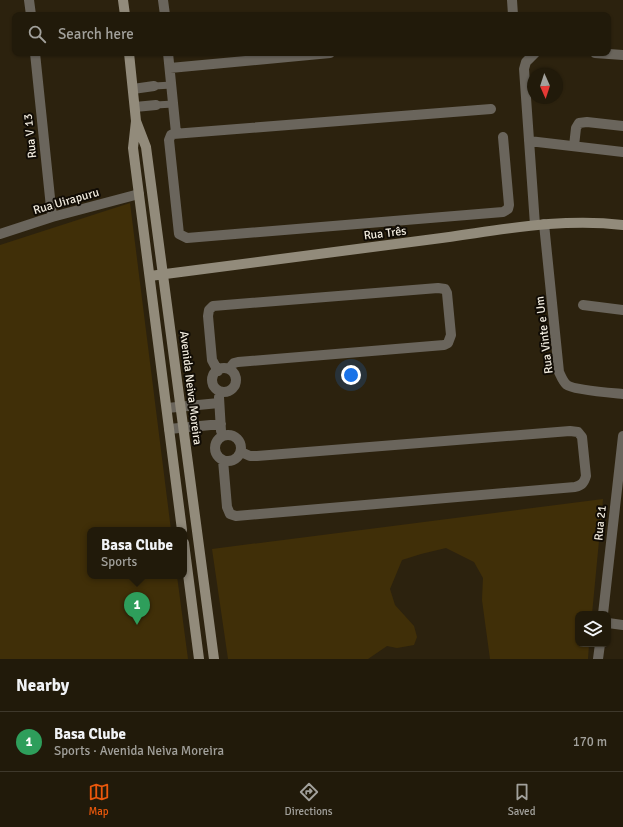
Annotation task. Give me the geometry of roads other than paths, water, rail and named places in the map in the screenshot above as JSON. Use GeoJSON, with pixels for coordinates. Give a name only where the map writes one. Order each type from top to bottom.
{"type":"FeatureCollection","features":[{"type":"Feature","properties":{"kind":"street"},"geometry":{"type":"LineString","coordinates":[[29,0],[31,12]]}},
{"type":"Feature","properties":{"kind":"street"},"geometry":{"type":"LineString","coordinates":[[123,0],[125,12]]}},
{"type":"Feature","properties":{"kind":"street"},"geometry":{"type":"LineString","coordinates":[[163,0],[164,12]]}},
{"type":"Feature","properties":{"kind":"street"},"geometry":{"type":"LineString","coordinates":[[512,0],[513,12]]}},
{"type":"Feature","properties":{"kind":"street"},"geometry":{"type":"LineString","coordinates":[[611,54],[623,55]]}},
{"type":"Feature","properties":{"kind":"street","name":"Rua V 13"},"geometry":{"type":"LineString","coordinates":[[35,56],[52,217]]}},
{"type":"Feature","properties":{"kind":"street","name":"Avenida Neiva Moreira"},"geometry":{"type":"LineString","coordinates":[[129,56],[136,121],[133,148],[182,527]]}},
{"type":"Feature","properties":{"kind":"street"},"geometry":{"type":"LineString","coordinates":[[168,56],[176,133]]}},
{"type":"Feature","properties":{"kind":"street"},"geometry":{"type":"LineString","coordinates":[[170,68],[298,56]]}},
{"type":"Feature","properties":{"kind":"street","name":"Rua Vinte e Um"},"geometry":{"type":"LineString","coordinates":[[532,56],[526,62],[524,68],[529,141],[562,380],[567,386],[623,394]]}},
{"type":"Feature","properties":{"kind":"street"},"geometry":{"type":"LineString","coordinates":[[133,89],[154,86]]}},
{"type":"Feature","properties":{"kind":"street"},"geometry":{"type":"LineString","coordinates":[[135,107],[156,105]]}},
{"type":"Feature","properties":{"kind":"street"},"geometry":{"type":"LineString","coordinates":[[491,109],[176,133],[171,135],[169,140],[179,234],[187,238],[505,211],[508,209],[509,205],[503,137]]}},
{"type":"Feature","properties":{"kind":"street","name":"Avenida Neiva Moreira"},"geometry":{"type":"LineString","coordinates":[[136,121],[146,147],[214,659]]}},
{"type":"Feature","properties":{"kind":"street"},"geometry":{"type":"LineString","coordinates":[[574,146],[576,128],[579,123],[587,122],[623,126]]}},
{"type":"Feature","properties":{"kind":"street"},"geometry":{"type":"LineString","coordinates":[[529,141],[623,152]]}},
{"type":"Feature","properties":{"kind":"street","name":"Rua Uirapuru"},"geometry":{"type":"LineString","coordinates":[[0,234],[52,217],[139,194]]}},
{"type":"Feature","properties":{"kind":"street","name":"Rua Três"},"geometry":{"type":"LineString","coordinates":[[150,276],[468,235],[540,224],[586,222],[623,225]]}},
{"type":"Feature","properties":{"kind":"street"},"geometry":{"type":"LineString","coordinates":[[218,370],[212,360],[208,316],[209,310],[213,306],[438,288],[445,289],[447,293],[451,335],[448,343],[444,345],[238,362],[234,363],[229,369]]}},
{"type":"Feature","properties":{"kind":"street"},"geometry":{"type":"LineString","coordinates":[[583,305],[623,310]]}},
{"type":"Feature","properties":{"kind":"street"},"geometry":{"type":"LineString","coordinates":[[229,369],[236,378],[234,385],[229,390],[221,391],[215,387],[212,380],[218,370],[229,369]]}},
{"type":"Feature","properties":{"kind":"street"},"geometry":{"type":"LineString","coordinates":[[221,391],[218,398],[222,436]]}},
{"type":"Feature","properties":{"kind":"street"},"geometry":{"type":"LineString","coordinates":[[167,408],[219,403]]}},
{"type":"Feature","properties":{"kind":"street"},"geometry":{"type":"LineString","coordinates":[[169,429],[221,424]]}},
{"type":"Feature","properties":{"kind":"street"},"geometry":{"type":"LineString","coordinates":[[224,460],[227,507],[230,514],[236,516],[575,487],[585,482],[586,476],[582,437],[578,432],[570,431],[257,456],[250,456],[241,452]]}},
{"type":"Feature","properties":{"kind":"street"},"geometry":{"type":"LineString","coordinates":[[231,435],[238,439],[241,443],[241,452],[236,459],[232,461],[224,460],[217,455],[215,447],[222,436],[231,435]]}},
{"type":"Feature","properties":{"kind":"street","name":"Rua 21"},"geometry":{"type":"LineString","coordinates":[[603,611],[622,462],[623,436]]}},
{"type":"Feature","properties":{"kind":"street"},"geometry":{"type":"LineString","coordinates":[[187,565],[199,659]]}},
{"type":"Feature","properties":{"kind":"street"},"geometry":{"type":"LineString","coordinates":[[611,623],[623,625]]}},
{"type":"Feature","properties":{"kind":"street"},"geometry":{"type":"LineString","coordinates":[[598,659],[600,647]]}},
{"type":"Feature","properties":{"kind":"lane"},"geometry":{"type":"LineString","coordinates":[[154,86],[172,85]]}},
{"type":"Feature","properties":{"kind":"lane"},"geometry":{"type":"LineString","coordinates":[[156,105],[173,104]]}},
{"type":"Feature","properties":{"kind":"place","name":"Basa Clube"},"geometry":{"type":"Point","coordinates":[137,625]}}]}
